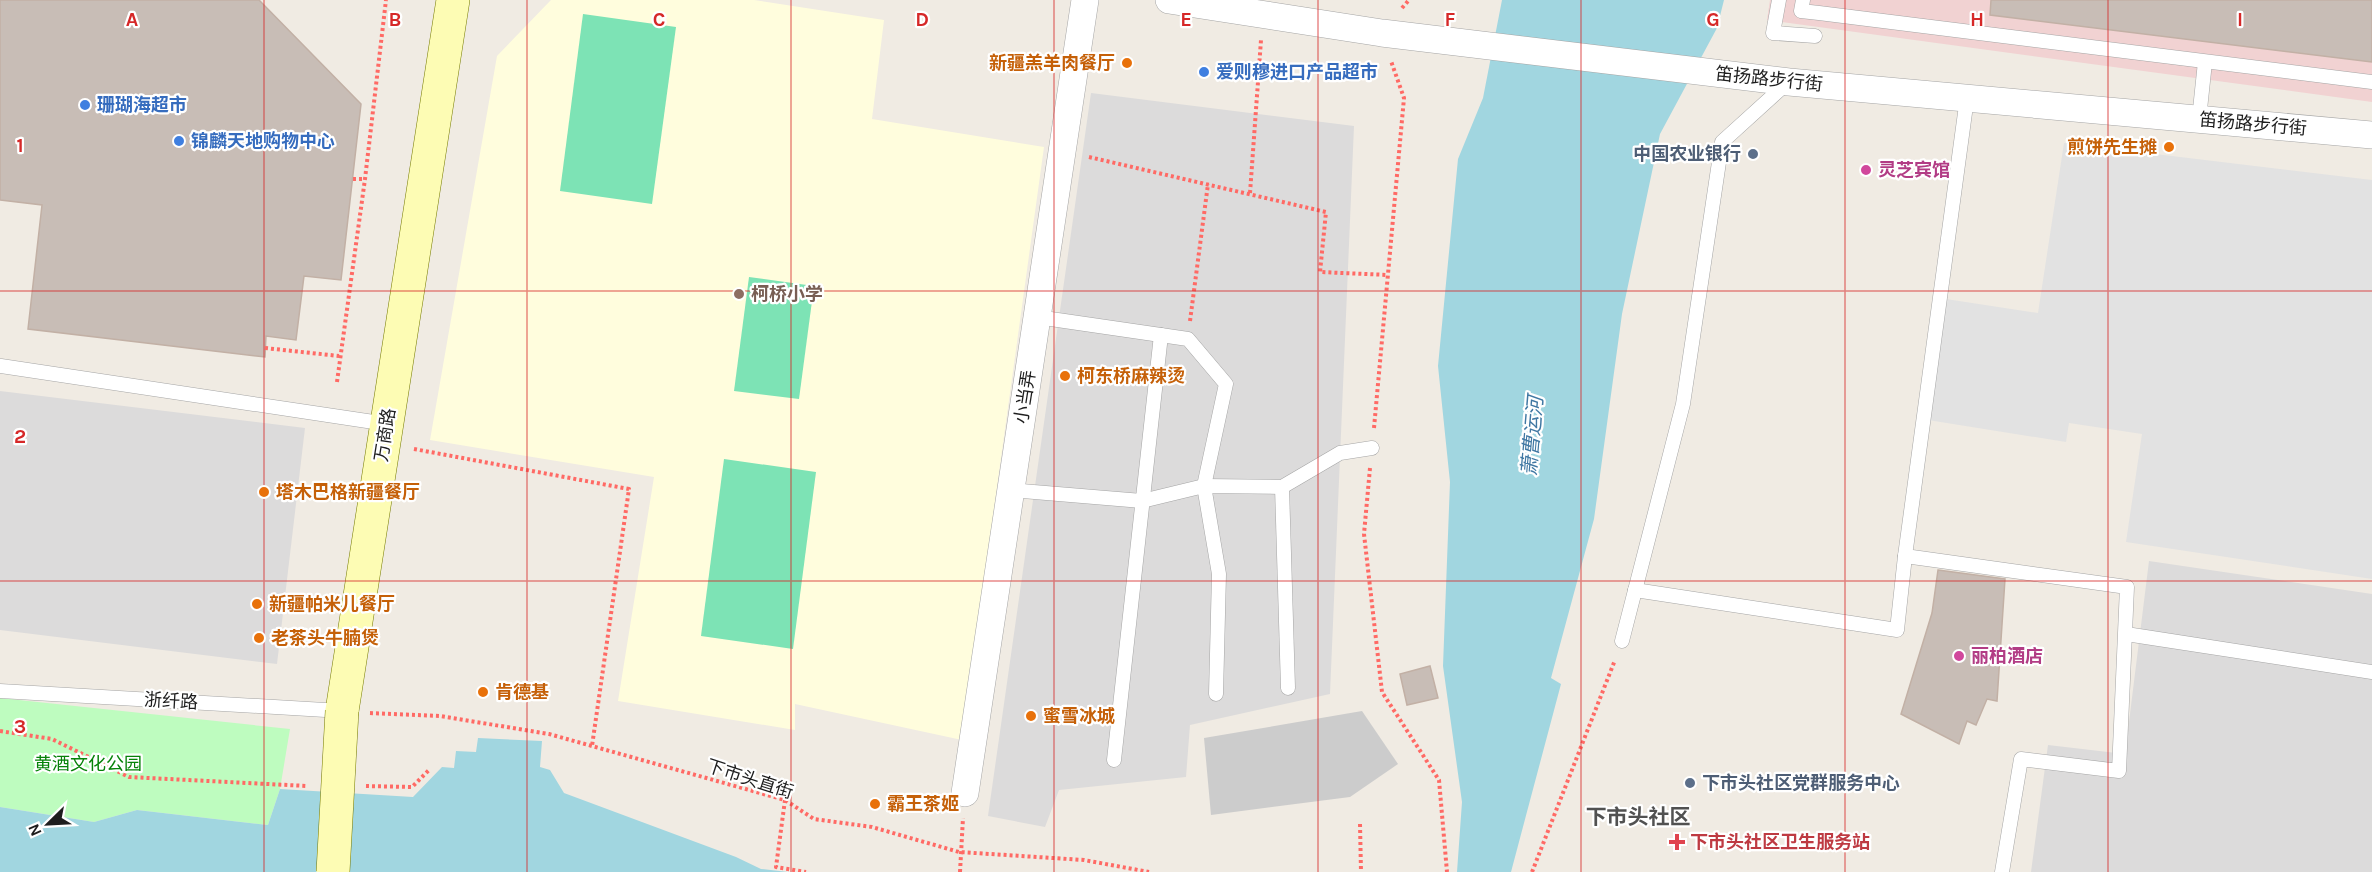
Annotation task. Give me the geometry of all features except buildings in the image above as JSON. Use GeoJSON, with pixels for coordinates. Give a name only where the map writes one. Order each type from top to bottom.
{"type":"FeatureCollection","features":[{"type":"Feature","properties":{"kind":"street","name":"万商路"},"geometry":{"type":"LineString","coordinates":[[333,872],[342,711],[453,0]]}},
{"type":"Feature","properties":{"kind":"street","name":"小当弄"},"geometry":{"type":"LineString","coordinates":[[965,793],[1085,0]]}},
{"type":"Feature","properties":{"kind":"street","name":"笛扬路步行街"},"geometry":{"type":"LineString","coordinates":[[1168,0],[1382,33],[1789,82],[2372,135]]}},
{"type":"Feature","properties":{"kind":"lane"},"geometry":{"type":"LineString","coordinates":[[1779,0],[1773,33],[1815,36]]}},
{"type":"Feature","properties":{"kind":"lane"},"geometry":{"type":"LineString","coordinates":[[1803,0],[1801,11],[2372,82]]}},
{"type":"Feature","properties":{"kind":"lane"},"geometry":{"type":"LineString","coordinates":[[2199,119],[2205,62]]}},
{"type":"Feature","properties":{"kind":"lane"},"geometry":{"type":"LineString","coordinates":[[1622,641],[1683,404],[1722,142],[1789,82]]}},
{"type":"Feature","properties":{"kind":"lane"},"geometry":{"type":"LineString","coordinates":[[1635,590],[1897,630],[1967,98]]}},
{"type":"Feature","properties":{"kind":"lane"},"geometry":{"type":"LineString","coordinates":[[1037,317],[1188,339],[1226,384],[1204,486],[1220,574],[1216,694]]}},
{"type":"Feature","properties":{"kind":"lane"},"geometry":{"type":"LineString","coordinates":[[1114,760],[1161,335]]}},
{"type":"Feature","properties":{"kind":"lane"},"geometry":{"type":"LineString","coordinates":[[1,366],[385,434]]}},
{"type":"Feature","properties":{"kind":"lane"},"geometry":{"type":"LineString","coordinates":[[1011,490],[1142,501],[1204,486],[1282,488],[1340,453],[1372,448]]}},
{"type":"Feature","properties":{"kind":"lane"},"geometry":{"type":"LineString","coordinates":[[1282,488],[1288,688]]}},
{"type":"Feature","properties":{"kind":"lane"},"geometry":{"type":"LineString","coordinates":[[1905,556],[2127,587],[2119,771],[2021,759],[2002,872]]}},
{"type":"Feature","properties":{"kind":"lane"},"geometry":{"type":"LineString","coordinates":[[2126,634],[2372,672]]}},
{"type":"Feature","properties":{"kind":"lane","name":"浙纤路"},"geometry":{"type":"LineString","coordinates":[[0,691],[342,711]]}},
{"type":"Feature","properties":{"kind":"path"},"geometry":{"type":"LineString","coordinates":[[337,382],[365,179],[386,0]]}},
{"type":"Feature","properties":{"kind":"path"},"geometry":{"type":"LineString","coordinates":[[1250,193],[1263,15]]}},
{"type":"Feature","properties":{"kind":"path"},"geometry":{"type":"LineString","coordinates":[[1062,150],[1326,212],[1320,272],[1388,275]]}},
{"type":"Feature","properties":{"kind":"path"},"geometry":{"type":"LineString","coordinates":[[353,179],[365,179]]}},
{"type":"Feature","properties":{"kind":"path"},"geometry":{"type":"LineString","coordinates":[[1188,339],[1208,184]]}},
{"type":"Feature","properties":{"kind":"path"},"geometry":{"type":"LineString","coordinates":[[265,348],[339,356]]}},
{"type":"Feature","properties":{"kind":"path"},"geometry":{"type":"LineString","coordinates":[[385,434],[629,489],[592,746]]}},
{"type":"Feature","properties":{"kind":"path"},"geometry":{"type":"LineString","coordinates":[[1532,872],[1622,641]]}},
{"type":"Feature","properties":{"kind":"path","name":"下市头直街"},"geometry":{"type":"LineString","coordinates":[[342,711],[440,716],[549,734],[785,800],[814,819],[872,827],[960,852],[1084,860],[1149,872]]}},
{"type":"Feature","properties":{"kind":"path"},"geometry":{"type":"LineString","coordinates":[[0,731],[52,739],[129,777],[311,786]]}},
{"type":"Feature","properties":{"kind":"path"},"geometry":{"type":"LineString","coordinates":[[356,786],[412,787],[430,769]]}},
{"type":"Feature","properties":{"kind":"path"},"geometry":{"type":"LineString","coordinates":[[960,872],[965,793]]}},
{"type":"Feature","properties":{"kind":"path"},"geometry":{"type":"LineString","coordinates":[[785,800],[776,869],[806,872]]}},
{"type":"Feature","properties":{"kind":"path"},"geometry":{"type":"LineString","coordinates":[[1360,824],[1361,872]]}},
{"type":"Feature","properties":{"kind":"shaded area","name":"柯桥小学"},"geometry":{"type":"Polygon","coordinates":[[[551,0],[754,0],[884,20],[872,119],[1044,147],[962,740],[795,704],[795,730],[618,701],[654,477],[430,440],[497,56],[551,0]]]}},
{"type":"Feature","properties":{"kind":"shaded area"},"geometry":{"type":"Polygon","coordinates":[[[1770,0],[2372,0],[2372,102],[1767,20],[1770,0]]]}},
{"type":"Feature","properties":{"kind":"shaded area"},"geometry":{"type":"Polygon","coordinates":[[[1091,93],[1354,126],[1330,694],[1190,725],[1186,777],[1059,790],[1045,827],[988,816],[1091,93]]]}},
{"type":"Feature","properties":{"kind":"shaded area"},"geometry":{"type":"Polygon","coordinates":[[[2064,143],[2372,180],[2372,579],[2126,542],[2142,434],[2069,423],[2066,442],[1928,420],[1946,299],[2038,313],[2064,143]]]}},
{"type":"Feature","properties":{"kind":"shaded area"},"geometry":{"type":"Polygon","coordinates":[[[0,391],[305,428],[277,664],[0,630],[0,391]]]}},
{"type":"Feature","properties":{"kind":"shaded area"},"geometry":{"type":"Polygon","coordinates":[[[2149,561],[2372,594],[2372,872],[2031,872],[2048,745],[2125,754],[2149,561]]]}},
{"type":"Feature","properties":{"kind":"shaded area"},"geometry":{"type":"Polygon","coordinates":[[[1362,711],[1398,764],[1350,797],[1211,815],[1204,738],[1362,711]]]}},
{"type":"Feature","properties":{"kind":"green space"},"geometry":{"type":"Polygon","coordinates":[[[583,14],[676,27],[652,204],[560,191],[583,14]]]}},
{"type":"Feature","properties":{"kind":"green space"},"geometry":{"type":"Polygon","coordinates":[[[749,277],[814,286],[799,399],[734,391],[749,277]]]}},
{"type":"Feature","properties":{"kind":"green space"},"geometry":{"type":"Polygon","coordinates":[[[724,459],[816,472],[793,649],[701,636],[724,459]]]}},
{"type":"Feature","properties":{"kind":"green space","name":"黄酒文化公园"},"geometry":{"type":"Polygon","coordinates":[[[0,698],[290,729],[280,789],[268,825],[137,810],[94,822],[0,807],[0,698]]]}},
{"type":"Feature","properties":{"kind":"water","name":"萧曹运河"},"geometry":{"type":"Polygon","coordinates":[[[1502,0],[1724,0],[1717,28],[1660,134],[1622,314],[1594,519],[1551,678],[1561,684],[1511,872],[1457,872],[1462,802],[1443,666],[1450,482],[1438,366],[1458,159],[1483,98],[1502,0]]]}},
{"type":"Feature","properties":{"kind":"water"},"geometry":{"type":"Polygon","coordinates":[[[478,738],[542,741],[540,767],[550,770],[564,793],[736,857],[761,869],[788,872],[0,872],[0,807],[94,822],[137,810],[268,825],[280,789],[413,797],[442,767],[454,768],[456,751],[476,752],[478,738]]]}},
{"type":"Feature","properties":{"kind":"place","name":"新疆羔羊肉餐厅"},"geometry":{"type":"Point","coordinates":[1127,63]}},
{"type":"Feature","properties":{"kind":"place","name":"爱则穆进口产品超市"},"geometry":{"type":"Point","coordinates":[1204,72]}},
{"type":"Feature","properties":{"kind":"place","name":"珊瑚海超市"},"geometry":{"type":"Point","coordinates":[85,105]}},
{"type":"Feature","properties":{"kind":"place","name":"锦麟天地购物中心"},"geometry":{"type":"Point","coordinates":[179,141]}},
{"type":"Feature","properties":{"kind":"place","name":"煎饼先生摊"},"geometry":{"type":"Point","coordinates":[2169,147]}},
{"type":"Feature","properties":{"kind":"place","name":"中国农业银行"},"geometry":{"type":"Point","coordinates":[1753,154]}},
{"type":"Feature","properties":{"kind":"place","name":"灵芝宾馆"},"geometry":{"type":"Point","coordinates":[1866,170]}},
{"type":"Feature","properties":{"kind":"place","name":"柯桥小学"},"geometry":{"type":"Point","coordinates":[739,294]}},
{"type":"Feature","properties":{"kind":"place","name":"柯东桥麻辣烫"},"geometry":{"type":"Point","coordinates":[1065,376]}},
{"type":"Feature","properties":{"kind":"place","name":"塔木巴格新疆餐厅"},"geometry":{"type":"Point","coordinates":[264,492]}},
{"type":"Feature","properties":{"kind":"place","name":"新疆帕米儿餐厅"},"geometry":{"type":"Point","coordinates":[257,604]}},
{"type":"Feature","properties":{"kind":"place","name":"老茶头牛腩煲"},"geometry":{"type":"Point","coordinates":[259,638]}},
{"type":"Feature","properties":{"kind":"place","name":"丽柏酒店"},"geometry":{"type":"Point","coordinates":[1959,656]}},
{"type":"Feature","properties":{"kind":"place","name":"肯德基"},"geometry":{"type":"Point","coordinates":[483,692]}},
{"type":"Feature","properties":{"kind":"place","name":"蜜雪冰城"},"geometry":{"type":"Point","coordinates":[1031,716]}},
{"type":"Feature","properties":{"kind":"place","name":"下市头社区党群服务中心"},"geometry":{"type":"Point","coordinates":[1690,783]}},
{"type":"Feature","properties":{"kind":"place","name":"霸王茶姬"},"geometry":{"type":"Point","coordinates":[875,804]}},
{"type":"Feature","properties":{"kind":"place","name":"下市头社区卫生服务站"},"geometry":{"type":"Point","coordinates":[1677,842]}},
{"type":"Feature","properties":{"kind":"district","name":"下市头社区"},"geometry":{"type":"Point","coordinates":[1638,817]}}]}
